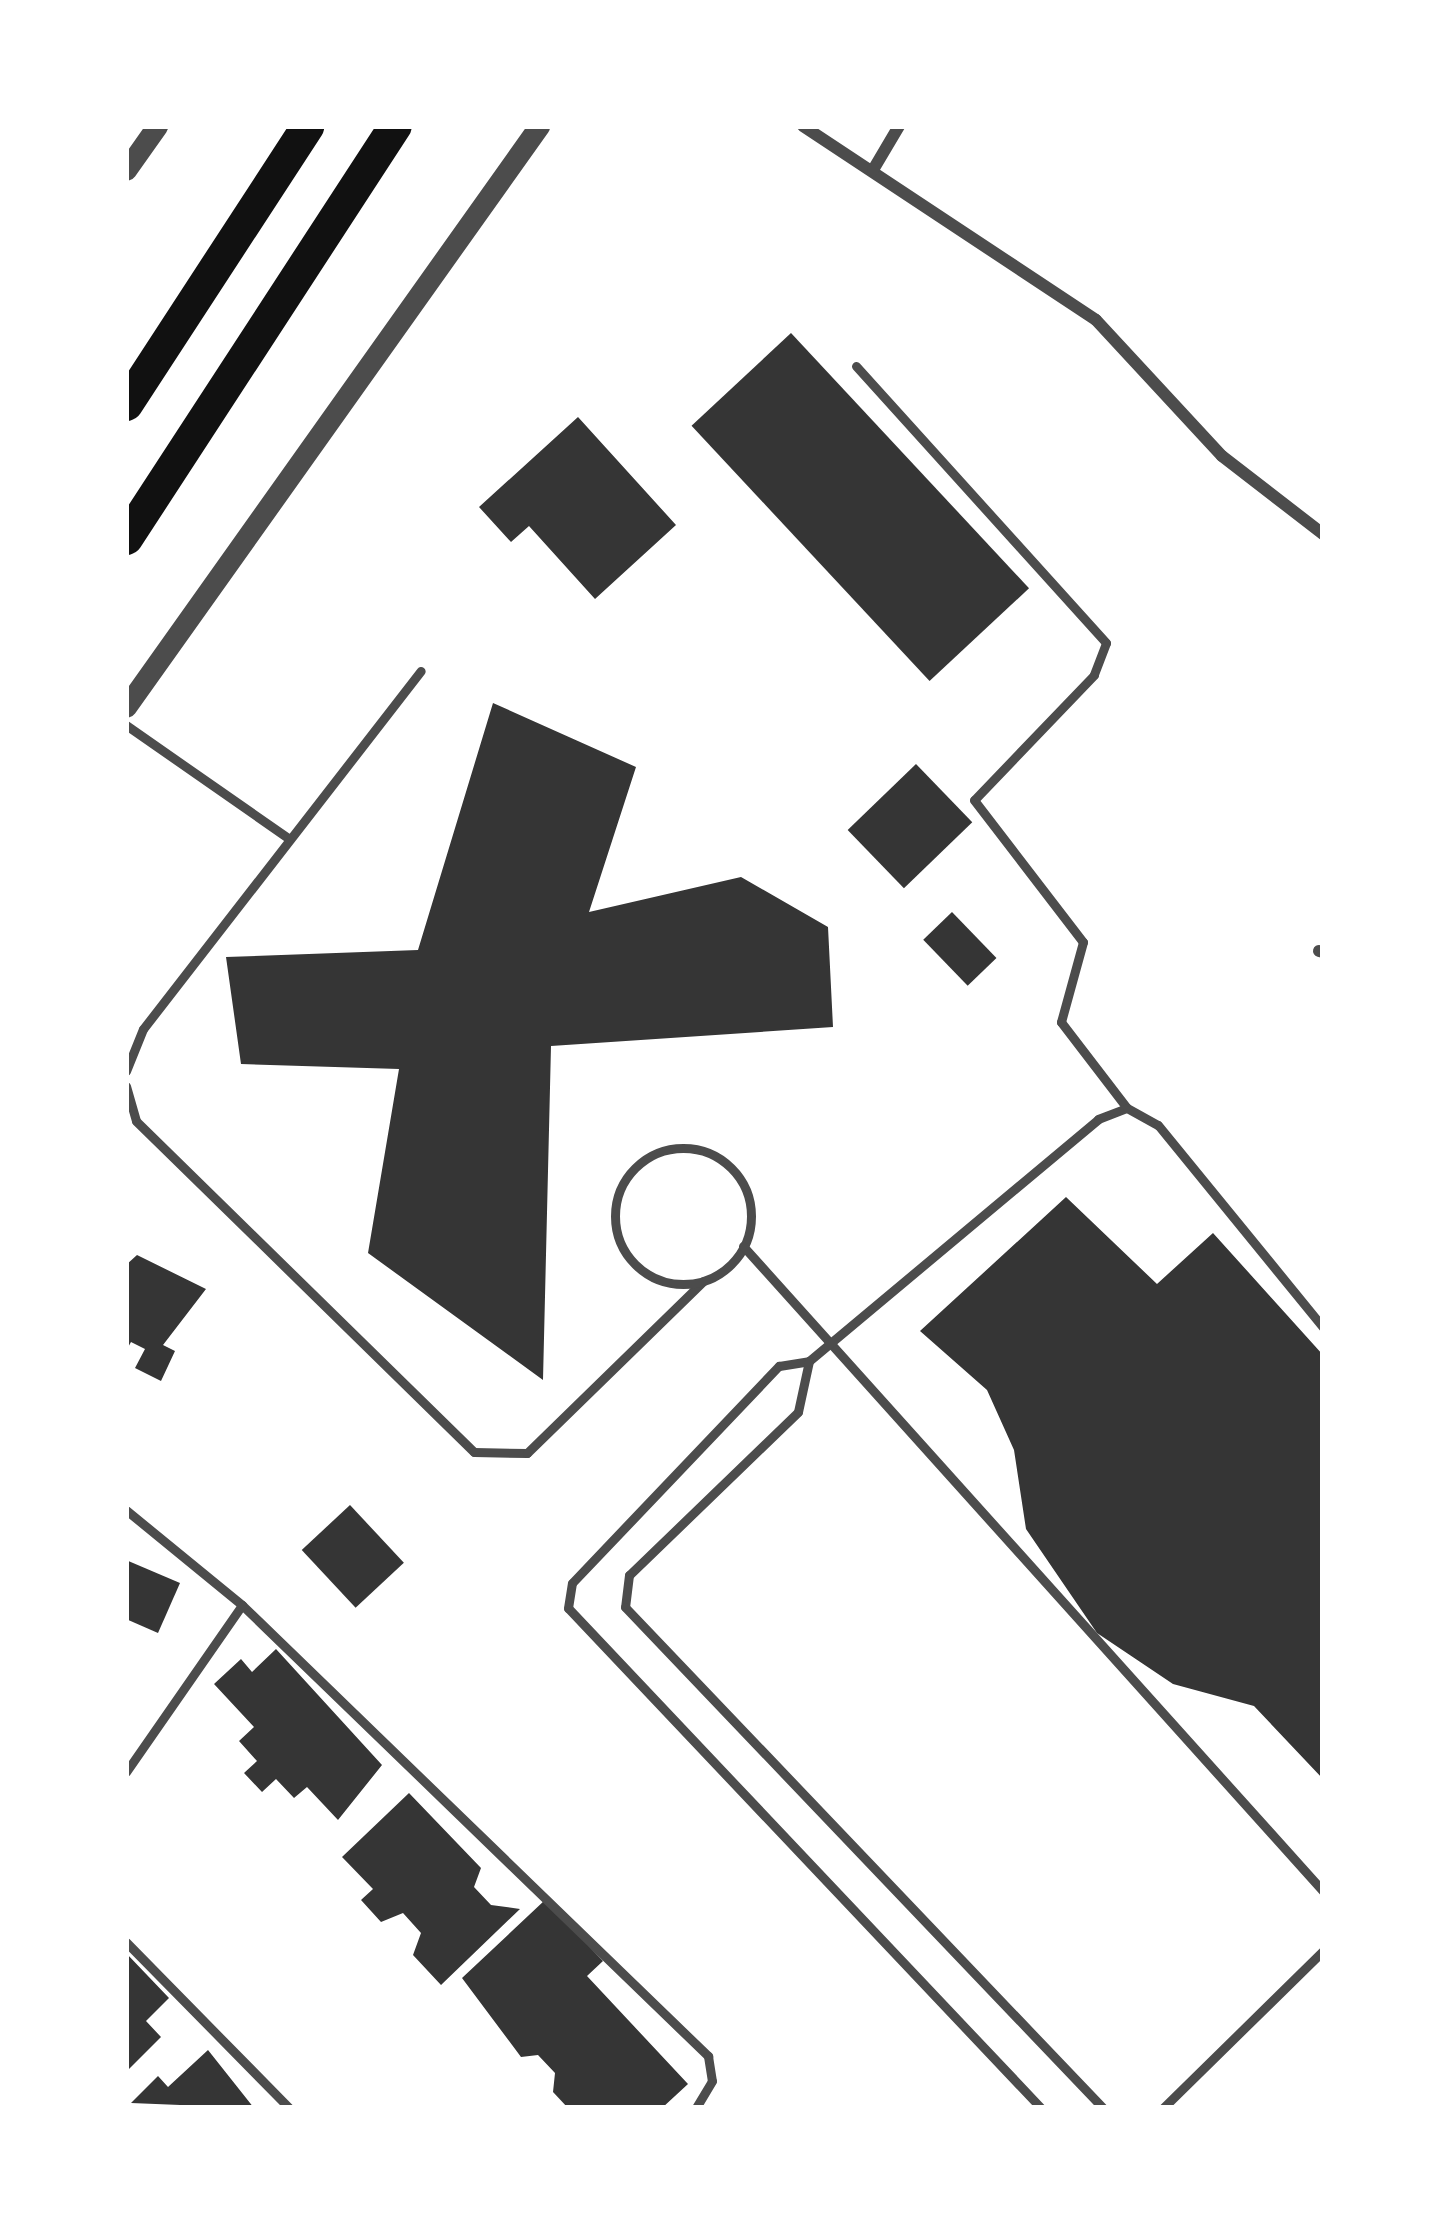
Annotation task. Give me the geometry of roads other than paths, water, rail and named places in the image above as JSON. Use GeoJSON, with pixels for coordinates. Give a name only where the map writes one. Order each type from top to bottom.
{"type":"FeatureCollection","features":[{"type":"Feature","properties":{"kind":"highway"},"geometry":{"type":"LineString","coordinates":[[126,404],[307,126]]}},
{"type":"Feature","properties":{"kind":"highway"},"geometry":{"type":"LineString","coordinates":[[126,538],[395,126]]}},
{"type":"Feature","properties":{"kind":"street"},"geometry":{"type":"LineString","coordinates":[[126,170],[157,126]]}},
{"type":"Feature","properties":{"kind":"street"},"geometry":{"type":"LineString","coordinates":[[126,706],[538,126]]}},
{"type":"Feature","properties":{"kind":"street"},"geometry":{"type":"LineString","coordinates":[[803,126],[1096,320],[1222,456],[1323,534]]}},
{"type":"Feature","properties":{"kind":"street"},"geometry":{"type":"LineString","coordinates":[[873,170],[899,126]]}},
{"type":"Feature","properties":{"kind":"lane"},"geometry":{"type":"LineString","coordinates":[[856,365],[1106,643],[1094,675],[974,800],[1083,942],[1061,1022],[1127,1108],[1158,1125],[1323,1327]]}},
{"type":"Feature","properties":{"kind":"lane"},"geometry":{"type":"LineString","coordinates":[[126,1071],[142,1029],[421,671]]}},
{"type":"Feature","properties":{"kind":"lane"},"geometry":{"type":"LineString","coordinates":[[126,725],[288,838]]}},
{"type":"Feature","properties":{"kind":"lane"},"geometry":{"type":"LineString","coordinates":[[126,1086],[136,1121],[474,1452],[527,1453],[743,1246],[751,1215],[730,1167],[681,1148],[633,1169],[619,1192],[620,1244],[658,1280],[704,1281]]}},
{"type":"Feature","properties":{"kind":"lane"},"geometry":{"type":"LineString","coordinates":[[1041,2108],[568,1608],[572,1583],[766,1372],[809,1361],[1097,1119],[1127,1108]]}},
{"type":"Feature","properties":{"kind":"lane"},"geometry":{"type":"LineString","coordinates":[[743,1246],[1323,1891]]}},
{"type":"Feature","properties":{"kind":"lane"},"geometry":{"type":"LineString","coordinates":[[809,1361],[798,1412],[629,1575],[625,1607],[1103,2108]]}},
{"type":"Feature","properties":{"kind":"lane"},"geometry":{"type":"LineString","coordinates":[[126,1510],[242,1604],[708,2056],[712,2081],[696,2108]]}},
{"type":"Feature","properties":{"kind":"lane"},"geometry":{"type":"LineString","coordinates":[[126,1772],[242,1604]]}},
{"type":"Feature","properties":{"kind":"lane"},"geometry":{"type":"LineString","coordinates":[[126,1942],[289,2108]]}},
{"type":"Feature","properties":{"kind":"lane"},"geometry":{"type":"LineString","coordinates":[[1163,2108],[1323,1951]]}}]}
